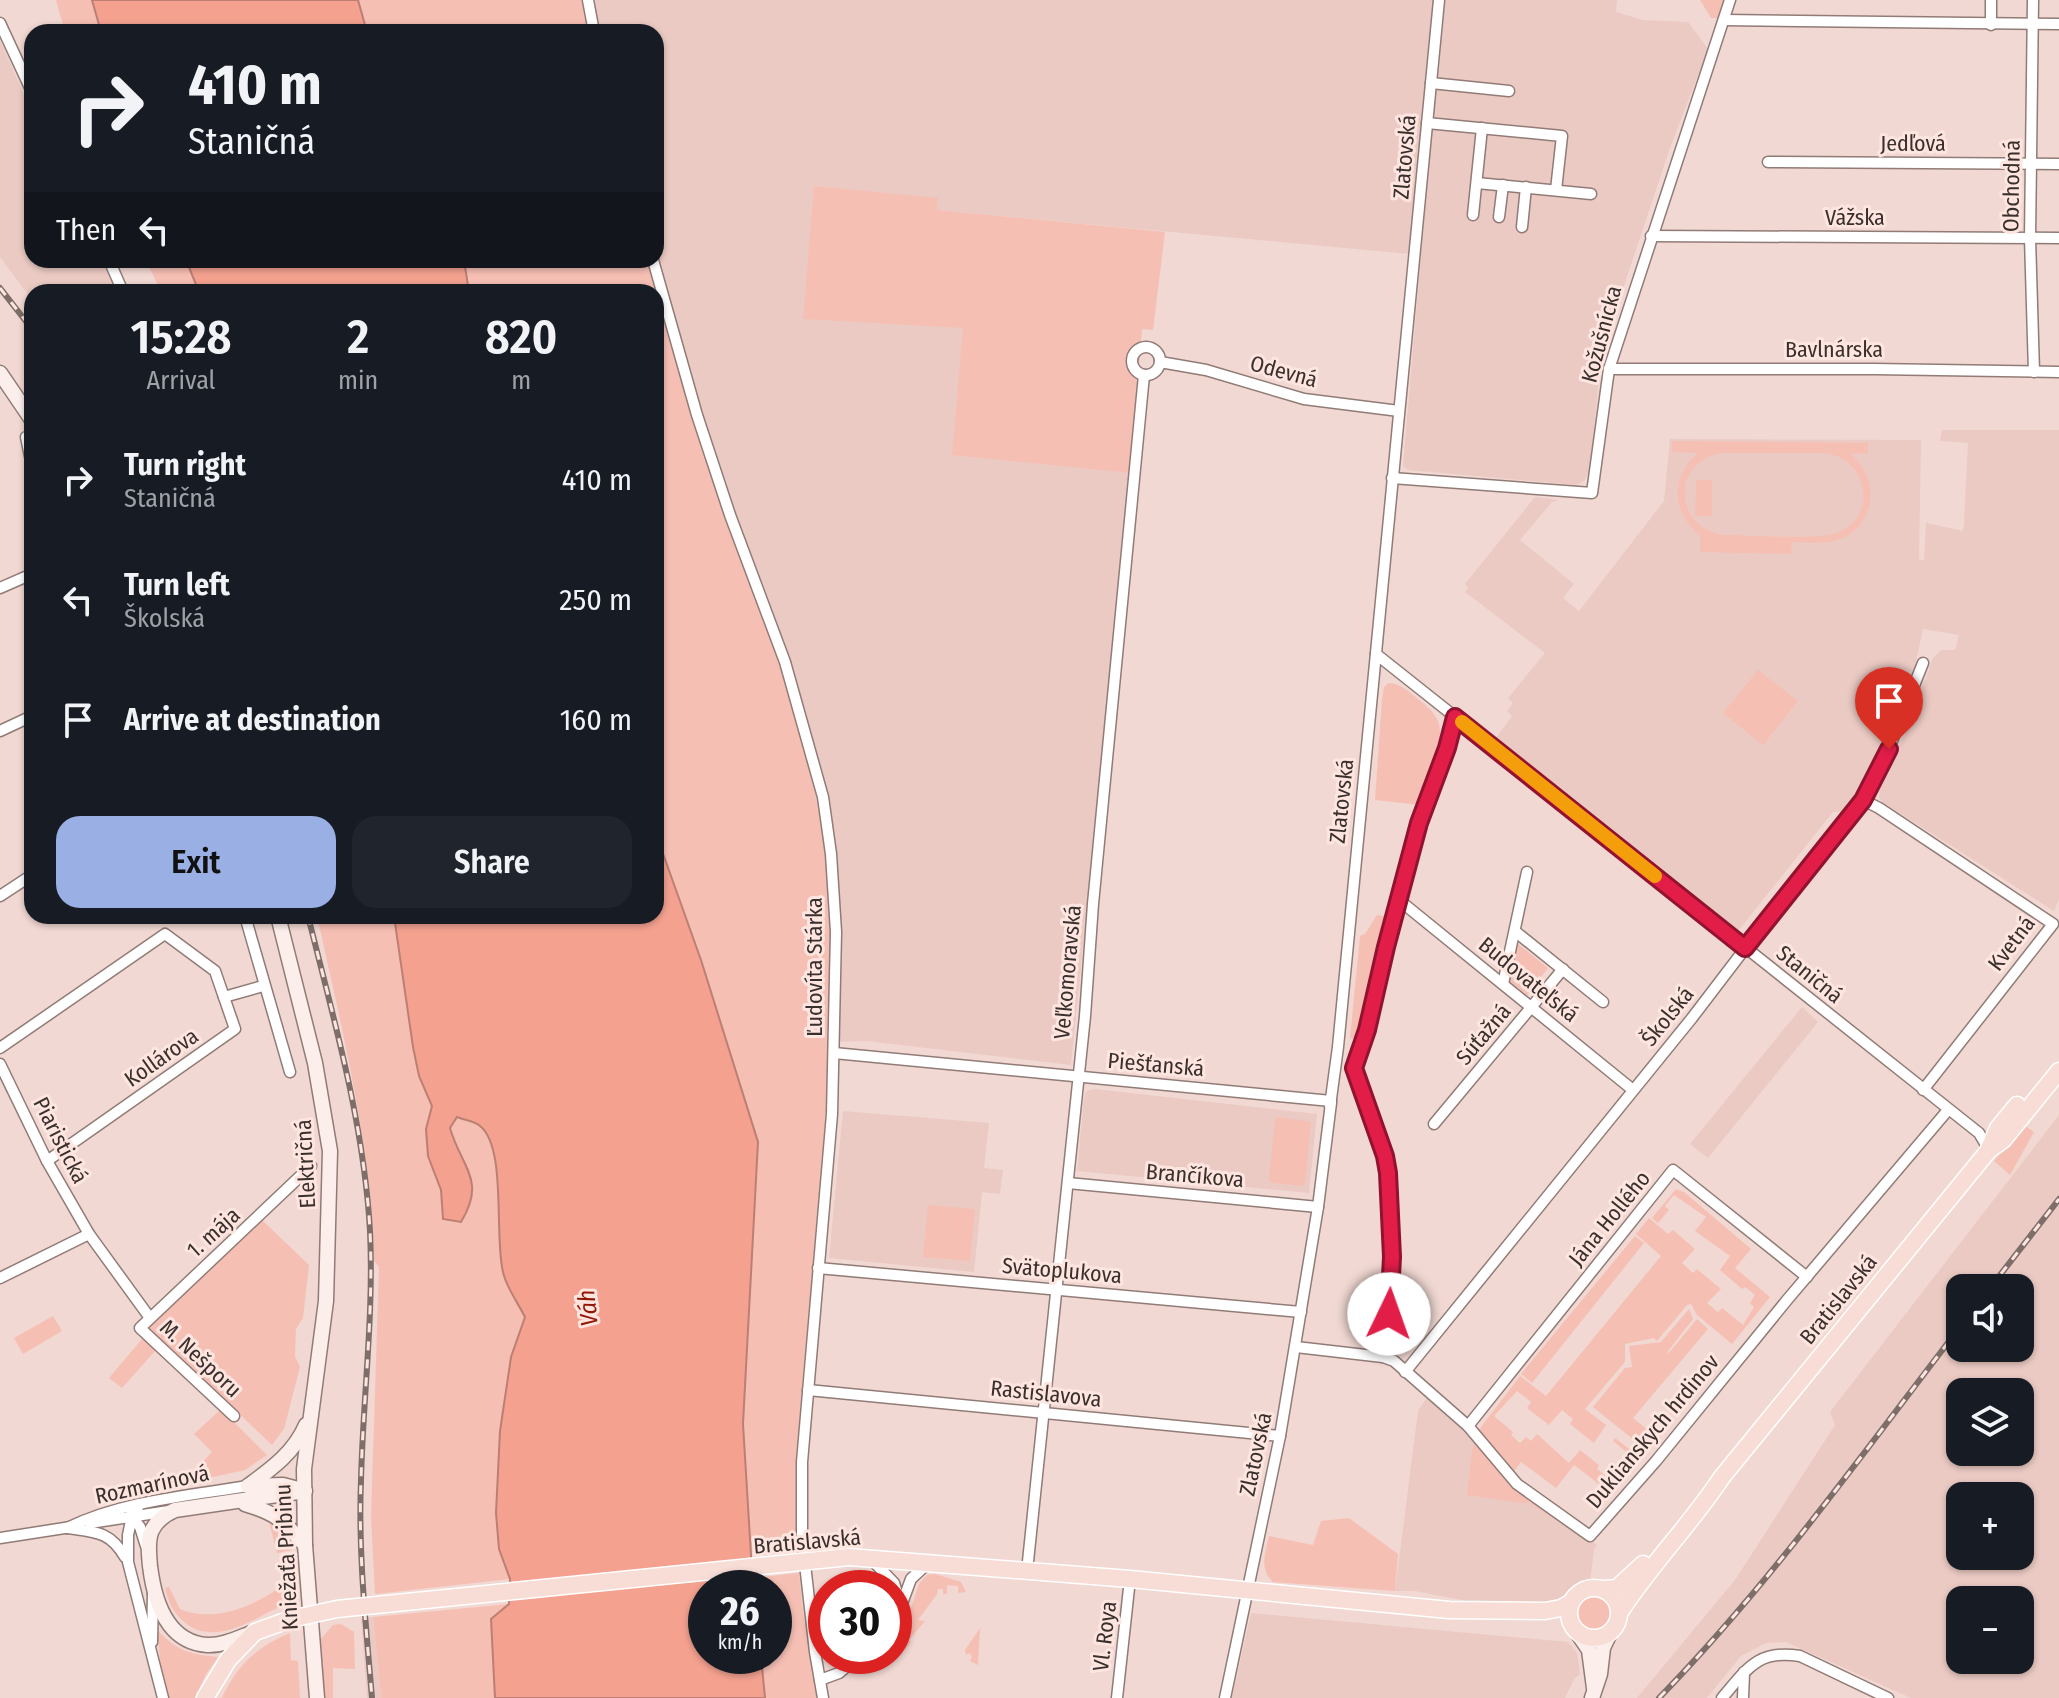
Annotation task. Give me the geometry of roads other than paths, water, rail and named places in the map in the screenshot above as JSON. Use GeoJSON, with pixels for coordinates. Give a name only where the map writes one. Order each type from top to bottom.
{"type":"FeatureCollection","features":[{"type":"Feature","properties":{"kind":"main road"},"geometry":{"type":"LineString","coordinates":[[0,373],[24,408]]}},
{"type":"Feature","properties":{"kind":"main road","name":"Električná"},"geometry":{"type":"LineString","coordinates":[[280,924],[315,1063],[330,1151],[326,1301],[311,1414]]}},
{"type":"Feature","properties":{"kind":"main road","name":"Bratislavská"},"geometry":{"type":"LineString","coordinates":[[1989,1150],[1998,1128],[2059,1057]]}},
{"type":"Feature","properties":{"kind":"main road","name":"Bratislavská"},"geometry":{"type":"LineString","coordinates":[[205,1698],[228,1660],[255,1632],[291,1619],[337,1609],[849,1557],[1130,1579],[1449,1610],[1545,1611],[1561,1608],[1586,1589],[1617,1588],[1625,1583],[1722,1477],[1989,1150],[2003,1140],[2059,1071]]}},
{"type":"Feature","properties":{"kind":"main road"},"geometry":{"type":"LineString","coordinates":[[248,1486],[278,1464],[294,1447],[311,1414]]}},
{"type":"Feature","properties":{"kind":"main road","name":"Kniežaťa Pribinu"},"geometry":{"type":"LineString","coordinates":[[311,1414],[304,1469],[305,1545],[317,1698]]}},
{"type":"Feature","properties":{"kind":"main road","name":"Bratislavská"},"geometry":{"type":"LineString","coordinates":[[1449,1610],[1464,1615],[1574,1627],[1590,1638],[1598,1638],[1611,1631],[1633,1591],[1699,1511],[1722,1477]]}},
{"type":"Feature","properties":{"kind":"main road"},"geometry":{"type":"LineString","coordinates":[[248,1486],[283,1485],[305,1491]]}},
{"type":"Feature","properties":{"kind":"main road"},"geometry":{"type":"LineString","coordinates":[[255,1632],[219,1644],[199,1643],[175,1630],[162,1615],[153,1594],[150,1533],[162,1518],[175,1510],[305,1491]]}},
{"type":"Feature","properties":{"kind":"main road"},"geometry":{"type":"LineString","coordinates":[[237,1501],[278,1516],[305,1545]]}},
{"type":"Feature","properties":{"kind":"main road"},"geometry":{"type":"LineString","coordinates":[[1604,1589],[1617,1602],[1620,1612]]}},
{"type":"Feature","properties":{"kind":"main road"},"geometry":{"type":"LineString","coordinates":[[1570,1603],[1568,1612],[1574,1627],[1589,1650],[1592,1695]]}},
{"type":"Feature","properties":{"kind":"main road"},"geometry":{"type":"LineString","coordinates":[[1592,1695],[1600,1674],[1603,1648],[1611,1631]]}},
{"type":"Feature","properties":{"kind":"street"},"geometry":{"type":"LineString","coordinates":[[588,0],[592,24]]}},
{"type":"Feature","properties":{"kind":"street","name":"Zlatovská"},"geometry":{"type":"LineString","coordinates":[[1331,1101],[1330,1106],[1439,0]]}},
{"type":"Feature","properties":{"kind":"street","name":"Kožušnícka"},"geometry":{"type":"LineString","coordinates":[[1392,478],[1592,493],[1609,369],[1730,0]]}},
{"type":"Feature","properties":{"kind":"street"},"geometry":{"type":"LineString","coordinates":[[1991,0],[1991,25]]}},
{"type":"Feature","properties":{"kind":"street","name":"Obchodná"},"geometry":{"type":"LineString","coordinates":[[2033,0],[2030,238],[2034,372]]}},
{"type":"Feature","properties":{"kind":"street"},"geometry":{"type":"LineString","coordinates":[[1724,20],[2059,24]]}},
{"type":"Feature","properties":{"kind":"street"},"geometry":{"type":"LineString","coordinates":[[0,23],[24,75]]}},
{"type":"Feature","properties":{"kind":"street"},"geometry":{"type":"LineString","coordinates":[[1431,83],[1509,91]]}},
{"type":"Feature","properties":{"kind":"street"},"geometry":{"type":"LineString","coordinates":[[1427,123],[1562,136],[1556,190]]}},
{"type":"Feature","properties":{"kind":"street"},"geometry":{"type":"LineString","coordinates":[[1473,215],[1482,128]]}},
{"type":"Feature","properties":{"kind":"street","name":"Jedľová"},"geometry":{"type":"LineString","coordinates":[[1768,162],[2059,164]]}},
{"type":"Feature","properties":{"kind":"street"},"geometry":{"type":"LineString","coordinates":[[1477,183],[1591,194]]}},
{"type":"Feature","properties":{"kind":"street"},"geometry":{"type":"LineString","coordinates":[[1499,217],[1503,185]]}},
{"type":"Feature","properties":{"kind":"street"},"geometry":{"type":"LineString","coordinates":[[1522,227],[1526,187]]}},
{"type":"Feature","properties":{"kind":"street","name":"Vážska"},"geometry":{"type":"LineString","coordinates":[[1651,236],[2059,238]]}},
{"type":"Feature","properties":{"kind":"street","name":"Ľudovíta Stárka"},"geometry":{"type":"LineString","coordinates":[[664,299],[730,515],[785,662],[823,797],[831,854],[836,932],[834,1053],[829,1154],[802,1462],[802,1538],[808,1576]]}},
{"type":"Feature","properties":{"kind":"street"},"geometry":{"type":"LineString","coordinates":[[1151,348],[1158,354],[1160,362],[1156,370],[1144,375],[1136,372],[1132,355],[1138,349],[1151,348]]}},
{"type":"Feature","properties":{"kind":"street","name":"Odevná"},"geometry":{"type":"LineString","coordinates":[[1160,362],[1206,370],[1304,399],[1399,411]]}},
{"type":"Feature","properties":{"kind":"street","name":"Bavlnárska"},"geometry":{"type":"LineString","coordinates":[[1609,369],[2059,372]]}},
{"type":"Feature","properties":{"kind":"street","name":"Veľkomoravská"},"geometry":{"type":"LineString","coordinates":[[1027,1571],[1068,1183],[1144,375]]}},
{"type":"Feature","properties":{"kind":"street"},"geometry":{"type":"LineString","coordinates":[[0,588],[24,578]]}},
{"type":"Feature","properties":{"kind":"street","name":"Staničná"},"geometry":{"type":"LineString","coordinates":[[1376,654],[1979,1133],[1989,1150]]}},
{"type":"Feature","properties":{"kind":"street","name":"Školská"},"geometry":{"type":"LineString","coordinates":[[1405,1372],[1863,800],[1882,766],[1923,663]]}},
{"type":"Feature","properties":{"kind":"street"},"geometry":{"type":"LineString","coordinates":[[1383,1357],[1392,1257],[1388,1173],[1354,1068],[1419,823],[1455,717]]}},
{"type":"Feature","properties":{"kind":"street"},"geometry":{"type":"LineString","coordinates":[[0,731],[24,720]]}},
{"type":"Feature","properties":{"kind":"street","name":"Kvetná"},"geometry":{"type":"LineString","coordinates":[[1863,800],[2053,924],[1923,1090]]}},
{"type":"Feature","properties":{"kind":"street","name":"Súťažná"},"geometry":{"type":"LineString","coordinates":[[1503,984],[1527,872]]}},
{"type":"Feature","properties":{"kind":"street"},"geometry":{"type":"LineString","coordinates":[[0,896],[24,880]]}},
{"type":"Feature","properties":{"kind":"street","name":"Budovateľská"},"geometry":{"type":"LineString","coordinates":[[1399,900],[1633,1090]]}},
{"type":"Feature","properties":{"kind":"street"},"geometry":{"type":"LineString","coordinates":[[247,924],[290,1072]]}},
{"type":"Feature","properties":{"kind":"street"},"geometry":{"type":"LineString","coordinates":[[1516,932],[1603,1002]]}},
{"type":"Feature","properties":{"kind":"street"},"geometry":{"type":"LineString","coordinates":[[0,1048],[165,934],[215,971],[224,997],[263,986]]}},
{"type":"Feature","properties":{"kind":"street","name":"Súťažná"},"geometry":{"type":"LineString","coordinates":[[1434,1124],[1563,969]]}},
{"type":"Feature","properties":{"kind":"street","name":"Kollárova"},"geometry":{"type":"LineString","coordinates":[[47,1161],[235,1029],[224,997]]}},
{"type":"Feature","properties":{"kind":"street"},"geometry":{"type":"LineString","coordinates":[[1338,1047],[1360,1052]]}},
{"type":"Feature","properties":{"kind":"street","name":"Piešťanská"},"geometry":{"type":"LineString","coordinates":[[834,1053],[1331,1101]]}},
{"type":"Feature","properties":{"kind":"street","name":"Piaristická"},"geometry":{"type":"LineString","coordinates":[[0,1064],[47,1161],[89,1234]]}},
{"type":"Feature","properties":{"kind":"street","name":"Zlatovská"},"geometry":{"type":"LineString","coordinates":[[1225,1698],[1296,1347],[1331,1101]]}},
{"type":"Feature","properties":{"kind":"street","name":"Duklianskych hrdinov"},"geometry":{"type":"LineString","coordinates":[[1296,1347],[1383,1357],[1394,1361],[1468,1426],[1517,1484],[1590,1536],[1948,1110]]}},
{"type":"Feature","properties":{"kind":"street","name":"1. mája"},"geometry":{"type":"LineString","coordinates":[[140,1328],[311,1166]]}},
{"type":"Feature","properties":{"kind":"street","name":"Jána Hollého"},"geometry":{"type":"LineString","coordinates":[[1468,1426],[1673,1170],[1807,1277]]}},
{"type":"Feature","properties":{"kind":"street","name":"Brančíkova"},"geometry":{"type":"LineString","coordinates":[[1068,1183],[1318,1207]]}},
{"type":"Feature","properties":{"kind":"street"},"geometry":{"type":"LineString","coordinates":[[0,1278],[89,1234]]}},
{"type":"Feature","properties":{"kind":"street","name":"M. Nešporu"},"geometry":{"type":"LineString","coordinates":[[89,1234],[150,1318]]}},
{"type":"Feature","properties":{"kind":"street","name":"Svätoplukova"},"geometry":{"type":"LineString","coordinates":[[818,1268],[1301,1312]]}},
{"type":"Feature","properties":{"kind":"street","name":"M. Nešporu"},"geometry":{"type":"LineString","coordinates":[[140,1328],[234,1416]]}},
{"type":"Feature","properties":{"kind":"street","name":"Rastislavova"},"geometry":{"type":"LineString","coordinates":[[808,1390],[1280,1436]]}},
{"type":"Feature","properties":{"kind":"street","name":"Rozmarínová"},"geometry":{"type":"LineString","coordinates":[[67,1528],[89,1517],[140,1504],[248,1486]]}},
{"type":"Feature","properties":{"kind":"street"},"geometry":{"type":"LineString","coordinates":[[140,1504],[132,1516],[127,1544],[128,1562],[163,1698]]}},
{"type":"Feature","properties":{"kind":"street"},"geometry":{"type":"LineString","coordinates":[[123,1508],[140,1527],[149,1556]]}},
{"type":"Feature","properties":{"kind":"street","name":"Rozmarínová"},"geometry":{"type":"LineString","coordinates":[[0,1538],[175,1510]]}},
{"type":"Feature","properties":{"kind":"street"},"geometry":{"type":"LineString","coordinates":[[67,1528],[107,1536],[115,1541],[128,1562]]}},
{"type":"Feature","properties":{"kind":"street"},"geometry":{"type":"LineString","coordinates":[[868,1557],[881,1570]]}},
{"type":"Feature","properties":{"kind":"street"},"geometry":{"type":"LineString","coordinates":[[902,1570],[911,1560]]}},
{"type":"Feature","properties":{"kind":"street"},"geometry":{"type":"LineString","coordinates":[[912,1578],[930,1562]]}},
{"type":"Feature","properties":{"kind":"street","name":"Vl. Roya"},"geometry":{"type":"LineString","coordinates":[[1117,1698],[1130,1579]]}},
{"type":"Feature","properties":{"kind":"street"},"geometry":{"type":"LineString","coordinates":[[153,1594],[153,1660]]}},
{"type":"Feature","properties":{"kind":"street"},"geometry":{"type":"LineString","coordinates":[[1722,1698],[1761,1658],[1785,1654],[1800,1656],[1882,1697]]}},
{"type":"Feature","properties":{"kind":"street"},"geometry":{"type":"LineString","coordinates":[[1743,1698],[1744,1672]]}},
{"type":"Feature","properties":{"kind":"street","name":"Ľudovíta Stárka"},"geometry":{"type":"LineString","coordinates":[[820,1674],[823,1698]]}},
{"type":"Feature","properties":{"kind":"street"},"geometry":{"type":"LineString","coordinates":[[820,1680],[836,1674]]}},
{"type":"Feature","properties":{"kind":"water"},"geometry":{"type":"Polygon","coordinates":[[[92,0],[358,0],[365,24],[99,24],[92,0]]]}},
{"type":"Feature","properties":{"kind":"water"},"geometry":{"type":"Polygon","coordinates":[[[189,268],[465,268],[468,284],[196,284],[189,268]]]}},
{"type":"Feature","properties":{"kind":"water","name":"Váh"},"geometry":{"type":"Polygon","coordinates":[[[664,856],[701,960],[758,1142],[743,1424],[752,1570],[688,1570],[688,1674],[763,1674],[765,1698],[495,1698],[491,1619],[509,1604],[510,1579],[499,1549],[496,1513],[500,1431],[511,1357],[525,1317],[503,1272],[497,1172],[488,1137],[478,1124],[457,1117],[450,1128],[469,1174],[472,1195],[461,1222],[443,1219],[441,1190],[428,1156],[426,1129],[432,1106],[419,1076],[395,924],[664,924],[664,856]]]}},
{"type":"Feature","properties":{"kind":"railway"},"geometry":{"type":"LineString","coordinates":[[0,288],[24,319]]}},
{"type":"Feature","properties":{"kind":"railway"},"geometry":{"type":"LineString","coordinates":[[310,924],[355,1112],[367,1191],[371,1293],[360,1507],[372,1698]]}},
{"type":"Feature","properties":{"kind":"railway"},"geometry":{"type":"LineString","coordinates":[[2001,1274],[2059,1199]]}},
{"type":"Feature","properties":{"kind":"railway"},"geometry":{"type":"LineString","coordinates":[[1659,1698],[1777,1564],[1946,1345]]}}]}
